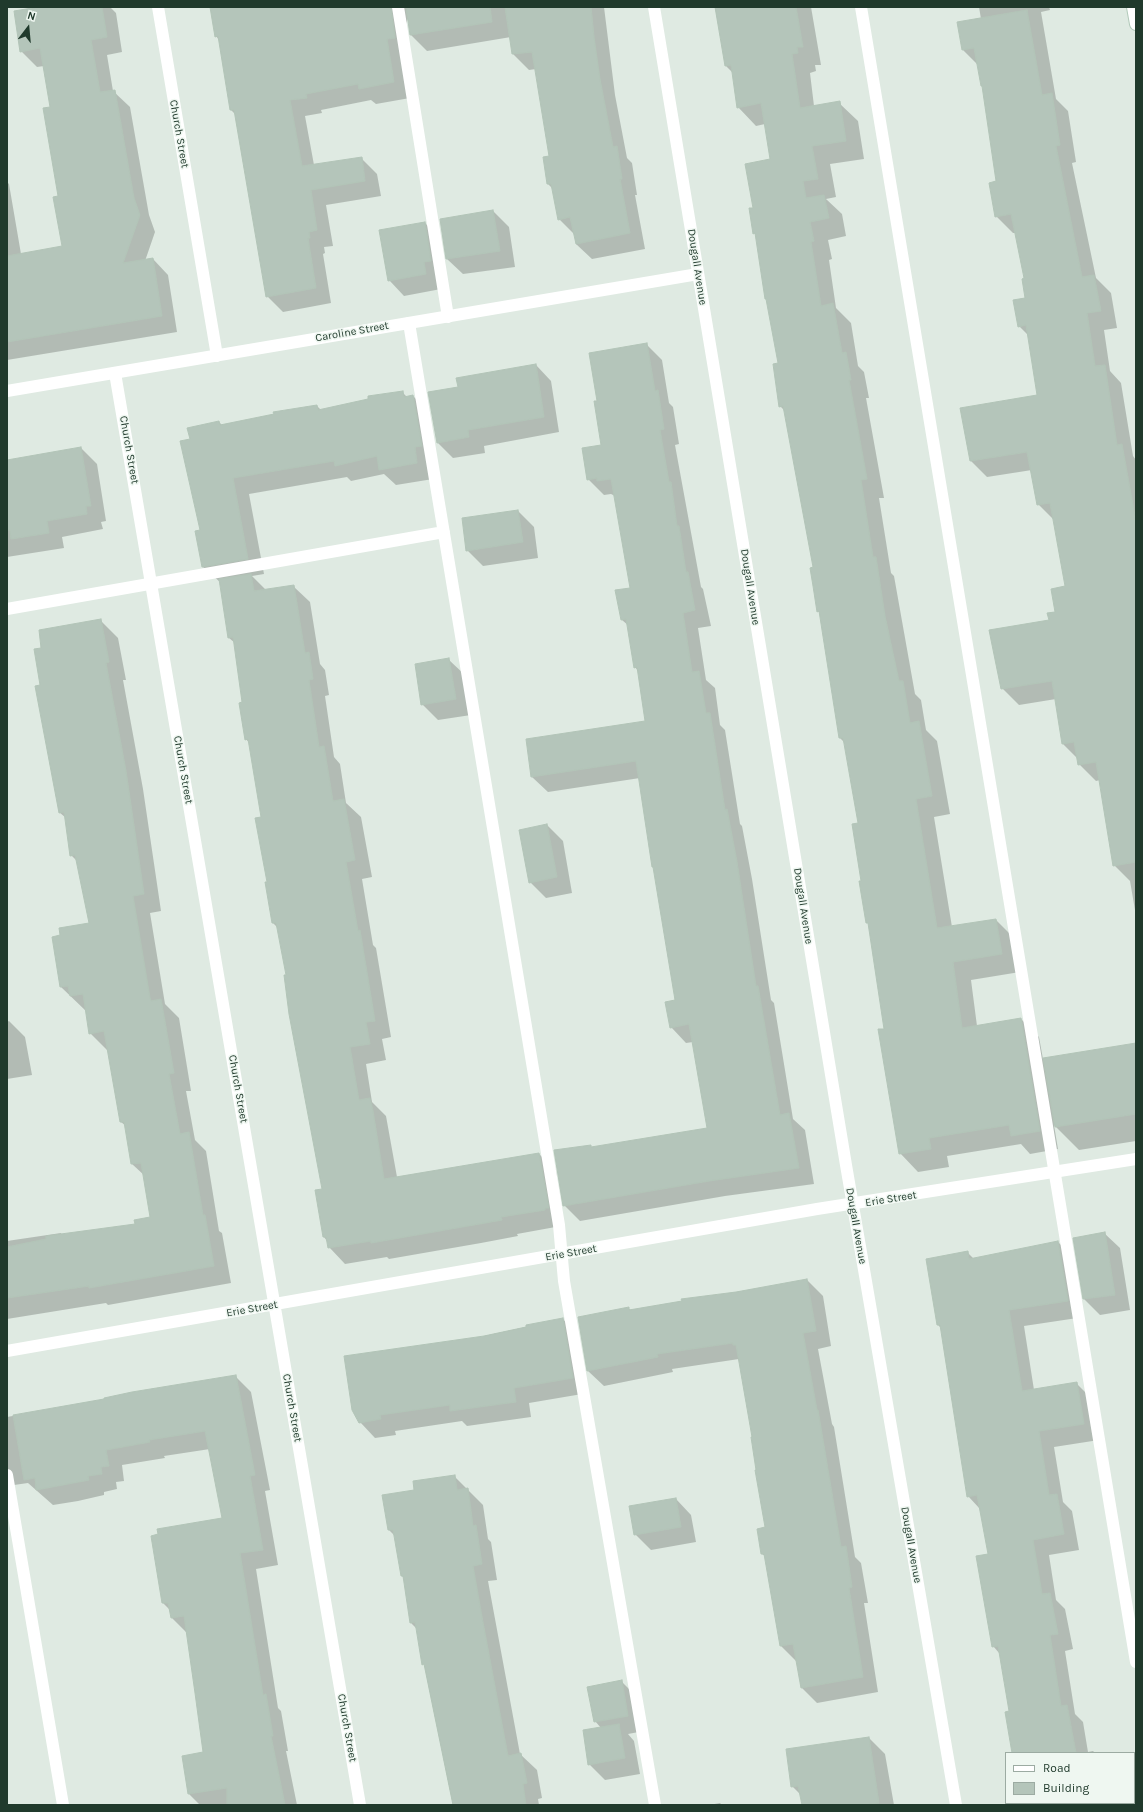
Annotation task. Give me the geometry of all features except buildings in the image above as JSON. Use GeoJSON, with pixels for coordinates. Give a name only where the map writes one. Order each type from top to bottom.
{"type":"FeatureCollection","features":[{"type":"Feature","properties":{"kind":"street","name":"Church Street"},"geometry":{"type":"LineString","coordinates":[[158,7],[217,356]]}},
{"type":"Feature","properties":{"kind":"street"},"geometry":{"type":"LineString","coordinates":[[398,7],[448,317]]}},
{"type":"Feature","properties":{"kind":"street","name":"Dougall Avenue"},"geometry":{"type":"LineString","coordinates":[[654,7],[852,1205],[956,1805]]}},
{"type":"Feature","properties":{"kind":"street"},"geometry":{"type":"LineString","coordinates":[[861,7],[1136,1662]]}},
{"type":"Feature","properties":{"kind":"street"},"geometry":{"type":"LineString","coordinates":[[1133,7],[1136,24]]}},
{"type":"Feature","properties":{"kind":"street","name":"Caroline Street"},"geometry":{"type":"LineString","coordinates":[[7,391],[698,274]]}},
{"type":"Feature","properties":{"kind":"street"},"geometry":{"type":"LineString","coordinates":[[409,323],[559,1225],[564,1281],[655,1805]]}},
{"type":"Feature","properties":{"kind":"street","name":"Church Street"},"geometry":{"type":"LineString","coordinates":[[115,373],[360,1805]]}},
{"type":"Feature","properties":{"kind":"street"},"geometry":{"type":"LineString","coordinates":[[7,609],[444,532]]}},
{"type":"Feature","properties":{"kind":"street","name":"Erie Street"},"geometry":{"type":"LineString","coordinates":[[7,1351],[809,1211],[1136,1159]]}},
{"type":"Feature","properties":{"kind":"street"},"geometry":{"type":"LineString","coordinates":[[7,1476],[63,1805]]}}]}
